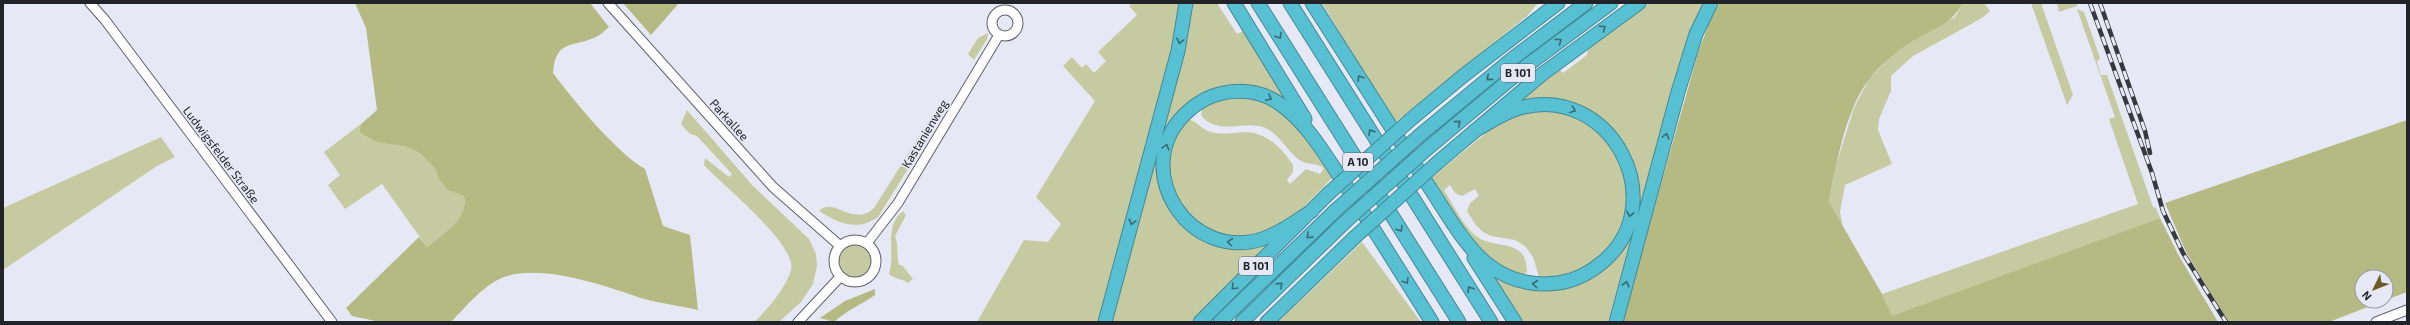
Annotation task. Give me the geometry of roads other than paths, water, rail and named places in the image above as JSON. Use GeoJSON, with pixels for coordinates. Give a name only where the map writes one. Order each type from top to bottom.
{"type":"FeatureCollection","features":[{"type":"Feature","properties":{"kind":"highway"},"geometry":{"type":"LineString","coordinates":[[1105,322],[1178,51],[1186,3]]}},
{"type":"Feature","properties":{"kind":"highway"},"geometry":{"type":"LineString","coordinates":[[1234,3],[1432,322]]}},
{"type":"Feature","properties":{"kind":"highway","name":"A 10"},"geometry":{"type":"LineString","coordinates":[[1258,3],[1459,322]]}},
{"type":"Feature","properties":{"kind":"highway","name":"A 10"},"geometry":{"type":"LineString","coordinates":[[1290,3],[1491,322]]}},
{"type":"Feature","properties":{"kind":"highway"},"geometry":{"type":"LineString","coordinates":[[1533,21],[1544,3]]}},
{"type":"Feature","properties":{"kind":"highway","name":"B 101"},"geometry":{"type":"LineString","coordinates":[[1200,322],[1328,194],[1410,120],[1533,21],[1558,3]]}},
{"type":"Feature","properties":{"kind":"highway","name":"B 101"},"geometry":{"type":"LineString","coordinates":[[1220,322],[1337,209],[1420,135],[1512,59],[1586,3]]}},
{"type":"Feature","properties":{"kind":"highway","name":"B 101"},"geometry":{"type":"LineString","coordinates":[[1242,322],[1345,222],[1428,148],[1525,67],[1611,3]]}},
{"type":"Feature","properties":{"kind":"highway","name":"B 101"},"geometry":{"type":"LineString","coordinates":[[1267,322],[1355,237],[1474,131],[1541,75],[1639,3]]}},
{"type":"Feature","properties":{"kind":"highway"},"geometry":{"type":"LineString","coordinates":[[1616,322],[1678,92],[1696,34],[1711,3]]}},
{"type":"Feature","properties":{"kind":"highway"},"geometry":{"type":"LineString","coordinates":[[1313,4],[1514,322]]}},
{"type":"Feature","properties":{"kind":"highway"},"geometry":{"type":"LineString","coordinates":[[1312,211],[1268,237],[1235,243],[1210,237],[1196,229],[1183,218],[1172,203],[1163,170],[1167,142],[1173,129],[1182,117],[1206,98],[1218,94],[1244,90],[1263,95],[1280,103],[1303,125],[1348,188]]}},
{"type":"Feature","properties":{"kind":"highway"},"geometry":{"type":"LineString","coordinates":[[1426,182],[1481,259],[1501,274],[1520,281],[1543,284],[1571,280],[1591,271],[1614,250],[1628,224],[1633,198],[1629,167],[1617,144],[1605,130],[1591,119],[1560,106],[1534,106],[1512,111],[1474,131]]}},
{"type":"Feature","properties":{"kind":"street","name":"Ludwigsfelder Straße"},"geometry":{"type":"LineString","coordinates":[[90,3],[105,20],[332,322]]}},
{"type":"Feature","properties":{"kind":"street","name":"Parkallee"},"geometry":{"type":"LineString","coordinates":[[608,3],[773,187],[839,245]]}},
{"type":"Feature","properties":{"kind":"street","name":"Kastanienweg"},"geometry":{"type":"LineString","coordinates":[[867,243],[898,203],[999,34]]}},
{"type":"Feature","properties":{"kind":"street"},"geometry":{"type":"LineString","coordinates":[[853,239],[867,243],[875,254],[876,261],[872,274],[860,282],[846,281],[840,277],[833,265],[833,258],[839,245],[853,239]]}},
{"type":"Feature","properties":{"kind":"street"},"geometry":{"type":"LineString","coordinates":[[798,322],[840,277]]}},
{"type":"Feature","properties":{"kind":"street"},"geometry":{"type":"LineString","coordinates":[[2393,317],[2407,310]]}},
{"type":"Feature","properties":{"kind":"street"},"geometry":{"type":"LineString","coordinates":[[2376,322],[2407,315]]}},
{"type":"Feature","properties":{"kind":"railway"},"geometry":{"type":"LineString","coordinates":[[2090,3],[2152,173],[2163,211],[2183,253],[2226,322]]}},
{"type":"Feature","properties":{"kind":"railway"},"geometry":{"type":"LineString","coordinates":[[2100,3],[2145,131],[2150,153]]}}]}
